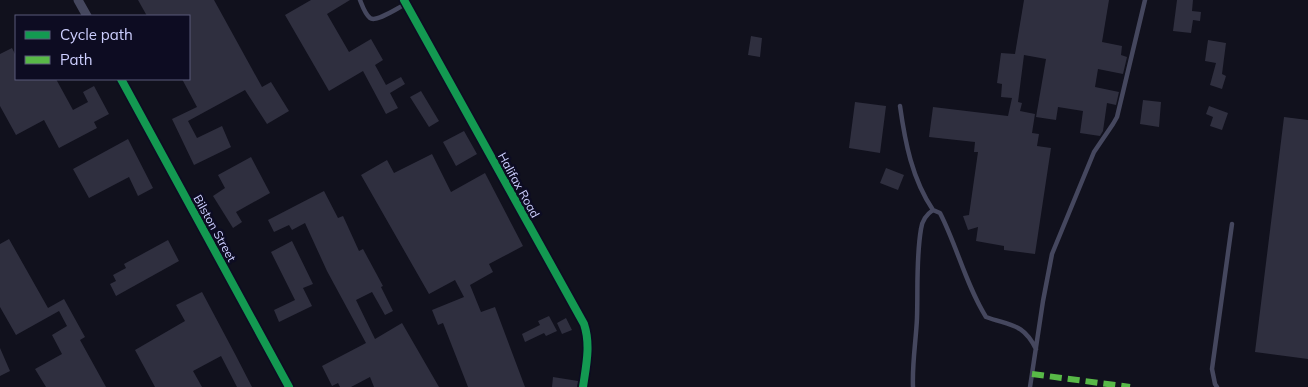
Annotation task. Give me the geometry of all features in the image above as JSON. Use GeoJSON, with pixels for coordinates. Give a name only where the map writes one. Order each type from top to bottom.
{"type":"FeatureCollection","features":[{"type":"Feature","properties":{"kind":"street"},"geometry":{"type":"LineString","coordinates":[[78,0],[86,15]]}},
{"type":"Feature","properties":{"kind":"street","name":"Halifax Road"},"geometry":{"type":"LineString","coordinates":[[405,2],[584,324],[588,336],[588,348],[583,387]]}},
{"type":"Feature","properties":{"kind":"street","name":"Bilston Street"},"geometry":{"type":"LineString","coordinates":[[122,80],[289,387]]}},
{"type":"Feature","properties":{"kind":"lane"},"geometry":{"type":"LineString","coordinates":[[360,0],[370,18],[374,19],[379,18],[405,2]]}},
{"type":"Feature","properties":{"kind":"lane"},"geometry":{"type":"LineString","coordinates":[[1030,387],[1052,254],[1094,152],[1113,124],[1116,116],[1145,0]]}},
{"type":"Feature","properties":{"kind":"lane"},"geometry":{"type":"LineString","coordinates":[[900,106],[905,138],[917,180],[933,210],[940,213],[980,307],[986,317],[1010,324],[1021,330],[1031,338],[1036,350]]}},
{"type":"Feature","properties":{"kind":"lane"},"geometry":{"type":"LineString","coordinates":[[913,387],[912,366],[917,321],[921,228],[927,214],[933,210]]}},
{"type":"Feature","properties":{"kind":"lane"},"geometry":{"type":"LineString","coordinates":[[1217,387],[1212,369],[1232,224]]}},
{"type":"Feature","properties":{"kind":"building"},"geometry":{"type":"Polygon","coordinates":[[[138,0],[214,0],[262,87],[271,82],[289,111],[267,124],[245,90],[188,121],[197,138],[222,126],[231,147],[194,165],[172,119],[197,107],[183,80],[190,80],[190,15],[146,15],[138,0]]]}},
{"type":"Feature","properties":{"kind":"building"},"geometry":{"type":"Polygon","coordinates":[[[311,0],[350,0],[327,14],[349,52],[371,39],[383,60],[375,65],[386,85],[401,77],[405,84],[390,93],[398,108],[386,114],[363,71],[329,91],[285,15],[311,0]]]}},
{"type":"Feature","properties":{"kind":"building"},"geometry":{"type":"Polygon","coordinates":[[[1024,0],[1109,0],[1102,42],[1122,46],[1121,55],[1127,57],[1123,74],[1098,69],[1095,87],[1119,92],[1116,105],[1107,103],[1103,131],[1100,136],[1080,133],[1083,111],[1058,107],[1056,120],[1036,117],[1046,59],[1024,55],[1018,102],[1022,103],[1020,111],[1035,114],[1032,133],[1039,134],[1037,146],[1051,148],[1035,254],[1004,250],[1004,246],[976,241],[978,227],[968,230],[963,216],[969,215],[978,152],[974,152],[975,142],[929,137],[933,107],[1008,116],[1012,98],[1001,97],[1002,84],[997,83],[1001,53],[1015,54],[1024,0]]]}},
{"type":"Feature","properties":{"kind":"building"},"geometry":{"type":"Polygon","coordinates":[[[1177,0],[1193,0],[1192,11],[1201,12],[1200,21],[1193,20],[1191,33],[1173,31],[1177,0]]]}},
{"type":"Feature","properties":{"kind":"building"},"geometry":{"type":"Polygon","coordinates":[[[751,36],[762,38],[760,57],[748,55],[751,36]]]}},
{"type":"Feature","properties":{"kind":"building"},"geometry":{"type":"Polygon","coordinates":[[[1208,40],[1226,43],[1222,74],[1226,76],[1222,89],[1210,85],[1216,63],[1205,61],[1208,40]]]}},
{"type":"Feature","properties":{"kind":"building"},"geometry":{"type":"Polygon","coordinates":[[[12,48],[15,54],[15,80],[57,80],[73,110],[88,102],[83,92],[94,86],[109,114],[94,122],[97,128],[59,148],[44,120],[16,135],[0,106],[0,54],[12,48]]]}},
{"type":"Feature","properties":{"kind":"building"},"geometry":{"type":"Polygon","coordinates":[[[421,91],[439,121],[429,127],[410,97],[421,91]]]}},
{"type":"Feature","properties":{"kind":"building"},"geometry":{"type":"Polygon","coordinates":[[[1143,100],[1161,102],[1159,127],[1140,124],[1143,100]]]}},
{"type":"Feature","properties":{"kind":"building"},"geometry":{"type":"Polygon","coordinates":[[[855,102],[886,106],[880,153],[849,148],[855,102]]]}},
{"type":"Feature","properties":{"kind":"building"},"geometry":{"type":"Polygon","coordinates":[[[1209,106],[1228,113],[1222,130],[1210,126],[1213,117],[1206,114],[1209,106]]]}},
{"type":"Feature","properties":{"kind":"building"},"geometry":{"type":"Polygon","coordinates":[[[1284,117],[1308,120],[1308,359],[1255,352],[1284,117]]]}},
{"type":"Feature","properties":{"kind":"building"},"geometry":{"type":"Polygon","coordinates":[[[464,131],[477,154],[456,166],[443,142],[464,131]]]}},
{"type":"Feature","properties":{"kind":"building"},"geometry":{"type":"Polygon","coordinates":[[[128,139],[153,188],[138,196],[129,177],[89,198],[73,169],[128,139]]]}},
{"type":"Feature","properties":{"kind":"building"},"geometry":{"type":"Polygon","coordinates":[[[432,154],[451,192],[485,173],[523,246],[489,264],[493,272],[470,285],[481,312],[495,307],[525,387],[468,387],[443,323],[438,325],[432,310],[464,297],[455,280],[429,294],[361,175],[387,160],[394,173],[432,154]]]}},
{"type":"Feature","properties":{"kind":"building"},"geometry":{"type":"Polygon","coordinates":[[[251,157],[270,193],[236,212],[242,222],[233,228],[213,196],[225,188],[218,175],[251,157]]]}},
{"type":"Feature","properties":{"kind":"building"},"geometry":{"type":"Polygon","coordinates":[[[886,168],[904,175],[898,190],[880,183],[886,168]]]}},
{"type":"Feature","properties":{"kind":"building"},"geometry":{"type":"Polygon","coordinates":[[[324,191],[338,218],[343,216],[359,251],[363,249],[383,286],[381,287],[393,311],[385,315],[372,292],[356,300],[375,339],[402,323],[439,387],[374,387],[370,377],[351,387],[340,387],[338,383],[332,386],[322,366],[366,343],[327,271],[305,223],[292,230],[289,225],[274,232],[268,220],[324,191]]]}},
{"type":"Feature","properties":{"kind":"building"},"geometry":{"type":"Polygon","coordinates":[[[9,239],[48,308],[64,299],[85,337],[80,340],[106,387],[46,387],[35,369],[62,354],[52,335],[67,326],[59,311],[16,335],[0,307],[0,244],[9,239]]]}},
{"type":"Feature","properties":{"kind":"building"},"geometry":{"type":"Polygon","coordinates":[[[168,240],[179,261],[116,296],[110,284],[116,281],[113,275],[126,268],[124,264],[168,240]]]}},
{"type":"Feature","properties":{"kind":"building"},"geometry":{"type":"Polygon","coordinates":[[[292,241],[313,284],[303,288],[312,306],[279,322],[274,310],[295,300],[271,252],[292,241]]]}},
{"type":"Feature","properties":{"kind":"building"},"geometry":{"type":"Polygon","coordinates":[[[202,292],[252,387],[237,387],[221,356],[193,371],[202,387],[155,387],[135,350],[185,321],[176,305],[202,292]]]}},
{"type":"Feature","properties":{"kind":"building"},"geometry":{"type":"Polygon","coordinates":[[[549,316],[557,331],[546,336],[544,333],[525,342],[522,334],[540,325],[538,321],[549,316]]]}},
{"type":"Feature","properties":{"kind":"building"},"geometry":{"type":"Polygon","coordinates":[[[566,318],[572,330],[562,334],[557,323],[566,318]]]}},
{"type":"Feature","properties":{"kind":"building"},"geometry":{"type":"Polygon","coordinates":[[[0,348],[10,371],[0,376],[0,348]]]}},
{"type":"Feature","properties":{"kind":"building"},"geometry":{"type":"Polygon","coordinates":[[[553,377],[578,381],[577,387],[552,387],[553,377]]]}},
{"type":"Feature","properties":{"kind":"marked path"},"geometry":{"type":"LineString","coordinates":[[1032,374],[1130,387]]}},
{"type":"Feature","properties":{"kind":"cycle path"},"geometry":{"type":"LineString","coordinates":[[404,0],[584,324],[588,348],[583,387]]}},
{"type":"Feature","properties":{"kind":"cycle path"},"geometry":{"type":"LineString","coordinates":[[122,80],[289,387]]}}]}
